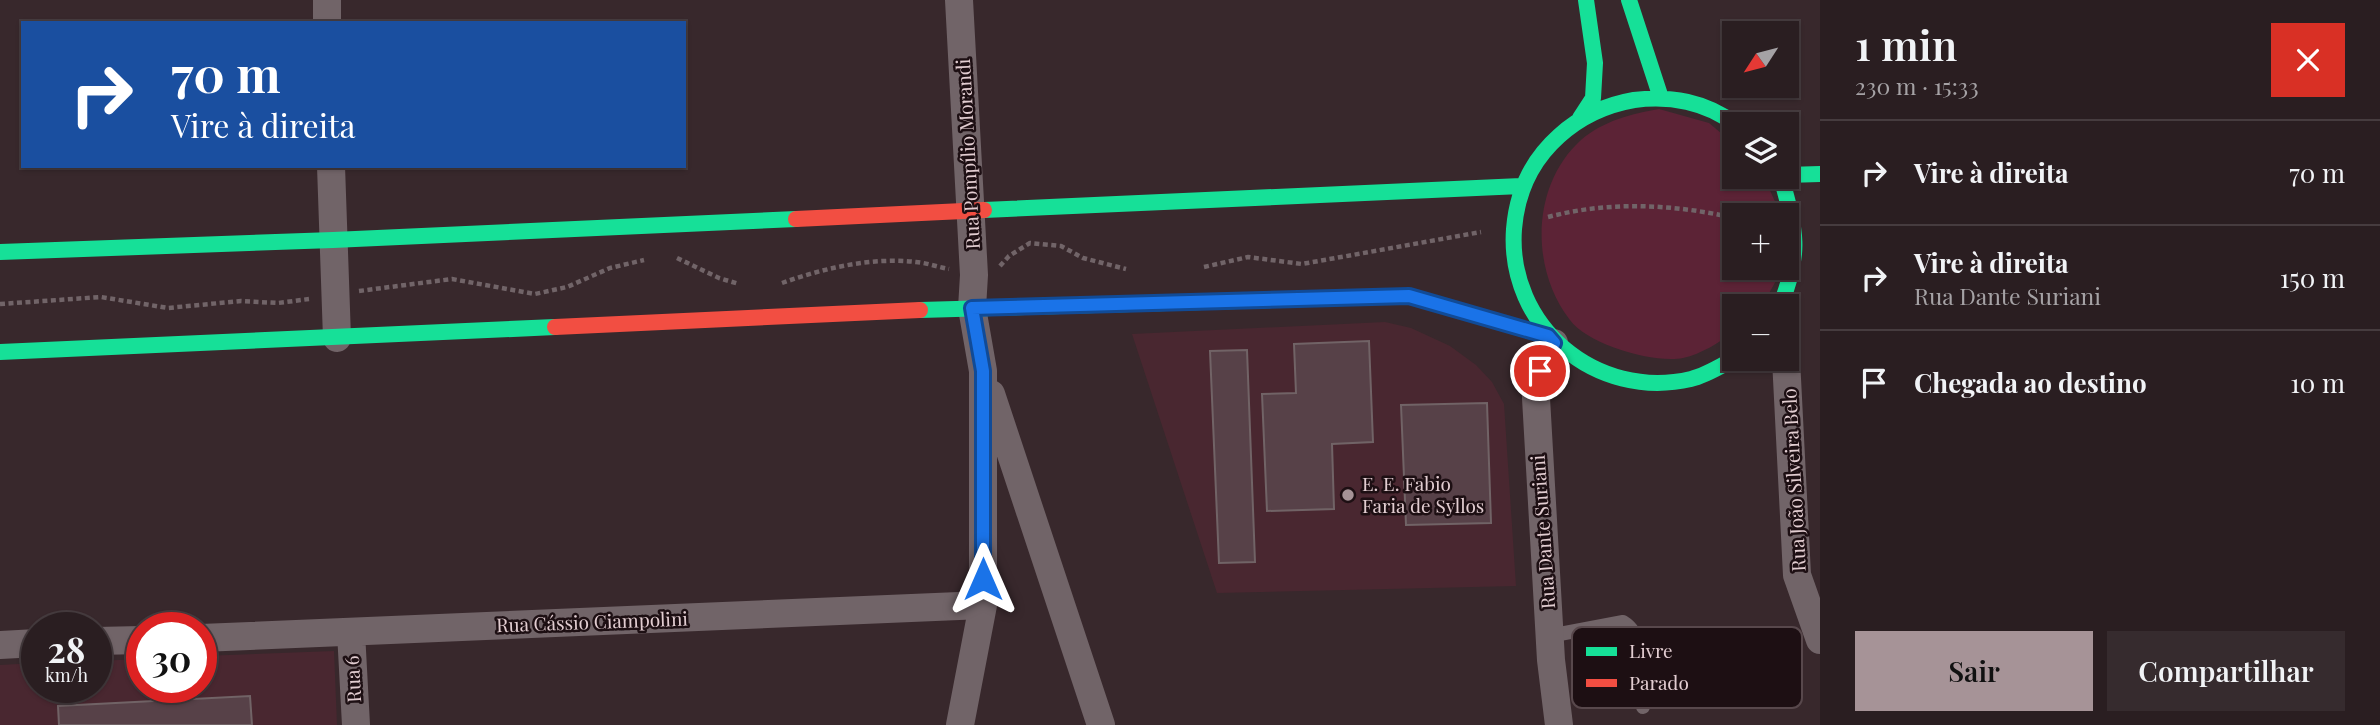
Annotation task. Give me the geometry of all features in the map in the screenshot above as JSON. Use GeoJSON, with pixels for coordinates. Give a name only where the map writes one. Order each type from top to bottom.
{"type":"FeatureCollection","features":[{"type":"Feature","properties":{"kind":"street"},"geometry":{"type":"LineString","coordinates":[[327,0],[327,21]]}},
{"type":"Feature","properties":{"kind":"street","name":"Rua Pompílio Morandi"},"geometry":{"type":"LineString","coordinates":[[959,0],[974,275],[972,308],[983,371]]}},
{"type":"Feature","properties":{"kind":"street"},"geometry":{"type":"LineString","coordinates":[[1586,0],[1595,63],[1593,98],[1580,118],[1545,147],[1521,186],[1511,226],[1513,266],[1525,303],[1551,340],[1583,365],[1616,379],[1652,384],[1688,380],[1722,367]]}},
{"type":"Feature","properties":{"kind":"street"},"geometry":{"type":"LineString","coordinates":[[1629,0],[1661,98]]}},
{"type":"Feature","properties":{"kind":"street"},"geometry":{"type":"LineString","coordinates":[[1580,118],[1620,102],[1661,98],[1698,105],[1722,117]]}},
{"type":"Feature","properties":{"kind":"street"},"geometry":{"type":"LineString","coordinates":[[331,168],[337,338]]}},
{"type":"Feature","properties":{"kind":"street"},"geometry":{"type":"LineString","coordinates":[[1799,175],[1820,174]]}},
{"type":"Feature","properties":{"kind":"street"},"geometry":{"type":"LineString","coordinates":[[0,252],[333,240],[1521,186]]}},
{"type":"Feature","properties":{"kind":"street"},"geometry":{"type":"LineString","coordinates":[[1784,189],[1797,234],[1799,279],[1788,294]]}},
{"type":"Feature","properties":{"kind":"street"},"geometry":{"type":"LineString","coordinates":[[0,352],[972,308],[1409,296],[1551,340]]}},
{"type":"Feature","properties":{"kind":"street","name":"Rua Dante Suriani"},"geometry":{"type":"LineString","coordinates":[[1551,340],[1540,371],[1536,398],[1549,636],[1559,725]]}},
{"type":"Feature","properties":{"kind":"street"},"geometry":{"type":"LineString","coordinates":[[960,725],[983,605],[983,371]]}},
{"type":"Feature","properties":{"kind":"street"},"geometry":{"type":"LineString","coordinates":[[983,371],[1101,725]]}},
{"type":"Feature","properties":{"kind":"street","name":"Rua João Silveira Belo"},"geometry":{"type":"LineString","coordinates":[[1787,371],[1809,575],[1820,640]]}},
{"type":"Feature","properties":{"kind":"street","name":"Rua Cássio Ciampolini"},"geometry":{"type":"LineString","coordinates":[[217,637],[983,605]]}},
{"type":"Feature","properties":{"kind":"street","name":"Rua 6"},"geometry":{"type":"LineString","coordinates":[[351,632],[356,725]]}},
{"type":"Feature","properties":{"kind":"street"},"geometry":{"type":"LineString","coordinates":[[0,645],[21,644]]}},
{"type":"Feature","properties":{"kind":"lane"},"geometry":{"type":"LineString","coordinates":[[1597,627],[1623,622],[1631,627]]}},
{"type":"Feature","properties":{"kind":"lane"},"geometry":{"type":"LineString","coordinates":[[1549,636],[1572,632]]}},
{"type":"Feature","properties":{"kind":"path"},"geometry":{"type":"LineString","coordinates":[[1201,268],[1248,257],[1302,264],[1511,226],[1569,211],[1619,206],[1667,207],[1722,216]]}},
{"type":"Feature","properties":{"kind":"path"},"geometry":{"type":"LineString","coordinates":[[778,285],[811,272],[866,262],[917,262],[974,275],[997,269],[1009,256],[1030,243],[1061,246],[1083,258],[1126,269],[1138,269]]}},
{"type":"Feature","properties":{"kind":"path"},"geometry":{"type":"LineString","coordinates":[[668,258],[678,258],[719,278],[749,287]]}},
{"type":"Feature","properties":{"kind":"path"},"geometry":{"type":"LineString","coordinates":[[0,304],[101,297],[168,308],[241,301],[278,303],[452,279],[535,294],[567,287],[610,268],[649,259]]}},
{"type":"Feature","properties":{"kind":"shaded area"},"geometry":{"type":"Polygon","coordinates":[[[1659,109],[1709,123],[1722,134],[1722,189],[1769,189],[1776,203],[1722,203],[1722,280],[1776,280],[1769,294],[1722,294],[1722,339],[1704,351],[1683,358],[1639,355],[1591,337],[1570,320],[1548,277],[1542,228],[1545,203],[1553,180],[1565,159],[1581,140],[1608,123],[1659,109]]]}},
{"type":"Feature","properties":{"kind":"shaded area","name":"E. E. Fabio Faria de Syllos"},"geometry":{"type":"Polygon","coordinates":[[[1385,322],[1411,328],[1450,346],[1476,365],[1492,382],[1504,404],[1516,586],[1217,593],[1132,334],[1385,322]]]}},
{"type":"Feature","properties":{"kind":"shaded area"},"geometry":{"type":"Polygon","coordinates":[[[334,651],[337,725],[0,725],[0,665],[21,664],[21,703],[112,703],[112,660],[126,660],[126,703],[217,703],[217,655],[334,651]]]}},
{"type":"Feature","properties":{"kind":"building"},"geometry":{"type":"Polygon","coordinates":[[[1369,341],[1373,442],[1332,444],[1334,509],[1267,511],[1262,394],[1296,393],[1294,344],[1369,341]]]}},
{"type":"Feature","properties":{"kind":"building"},"geometry":{"type":"Polygon","coordinates":[[[1247,350],[1255,562],[1219,563],[1210,351],[1247,350]]]}},
{"type":"Feature","properties":{"kind":"building"},"geometry":{"type":"Polygon","coordinates":[[[1487,403],[1491,523],[1406,525],[1401,405],[1487,403]]]}},
{"type":"Feature","properties":{"kind":"building"},"geometry":{"type":"Polygon","coordinates":[[[250,696],[252,725],[59,725],[58,706],[126,702],[217,703],[217,698],[250,696]]]}},
{"type":"Feature","properties":{"kind":"traffic: fast"},"geometry":{"type":"LineString","coordinates":[[1580,118],[1593,98],[1595,63],[1586,0]]}},
{"type":"Feature","properties":{"kind":"traffic: fast"},"geometry":{"type":"LineString","coordinates":[[1629,0],[1661,98]]}},
{"type":"Feature","properties":{"kind":"traffic: fast"},"geometry":{"type":"LineString","coordinates":[[1722,115],[1700,105],[1661,99],[1634,100],[1594,112],[1567,129],[1533,167],[1518,202],[1514,229],[1516,264],[1525,296],[1542,325],[1564,349],[1591,367],[1622,378],[1656,383],[1696,378],[1722,365]]}},
{"type":"Feature","properties":{"kind":"traffic: fast"},"geometry":{"type":"LineString","coordinates":[[1799,175],[1820,174]]}},
{"type":"Feature","properties":{"kind":"traffic: fast"},"geometry":{"type":"LineString","coordinates":[[984,210],[1521,186]]}},
{"type":"Feature","properties":{"kind":"traffic: fast"},"geometry":{"type":"LineString","coordinates":[[1784,189],[1794,242],[1792,271],[1784,294]]}},
{"type":"Feature","properties":{"kind":"traffic: fast"},"geometry":{"type":"LineString","coordinates":[[0,252],[796,219]]}},
{"type":"Feature","properties":{"kind":"traffic: fast"},"geometry":{"type":"LineString","coordinates":[[920,310],[1409,296],[1547,336]]}},
{"type":"Feature","properties":{"kind":"traffic: fast"},"geometry":{"type":"LineString","coordinates":[[0,352],[555,327]]}},
{"type":"Feature","properties":{"kind":"traffic: jam"},"geometry":{"type":"LineString","coordinates":[[796,219],[984,210]]}},
{"type":"Feature","properties":{"kind":"traffic: jam"},"geometry":{"type":"LineString","coordinates":[[555,327],[920,310]]}},
{"type":"Feature","properties":{"kind":"place","name":"E. E. Fabio Faria de Syllos"},"geometry":{"type":"Point","coordinates":[1348,495]}},
{"type":"Feature","properties":{"kind":"route"},"geometry":{"type":"LineString","coordinates":[[983,579],[983,371],[972,308],[1409,296],[1548,336],[1554,343],[1540,371]]}}]}
